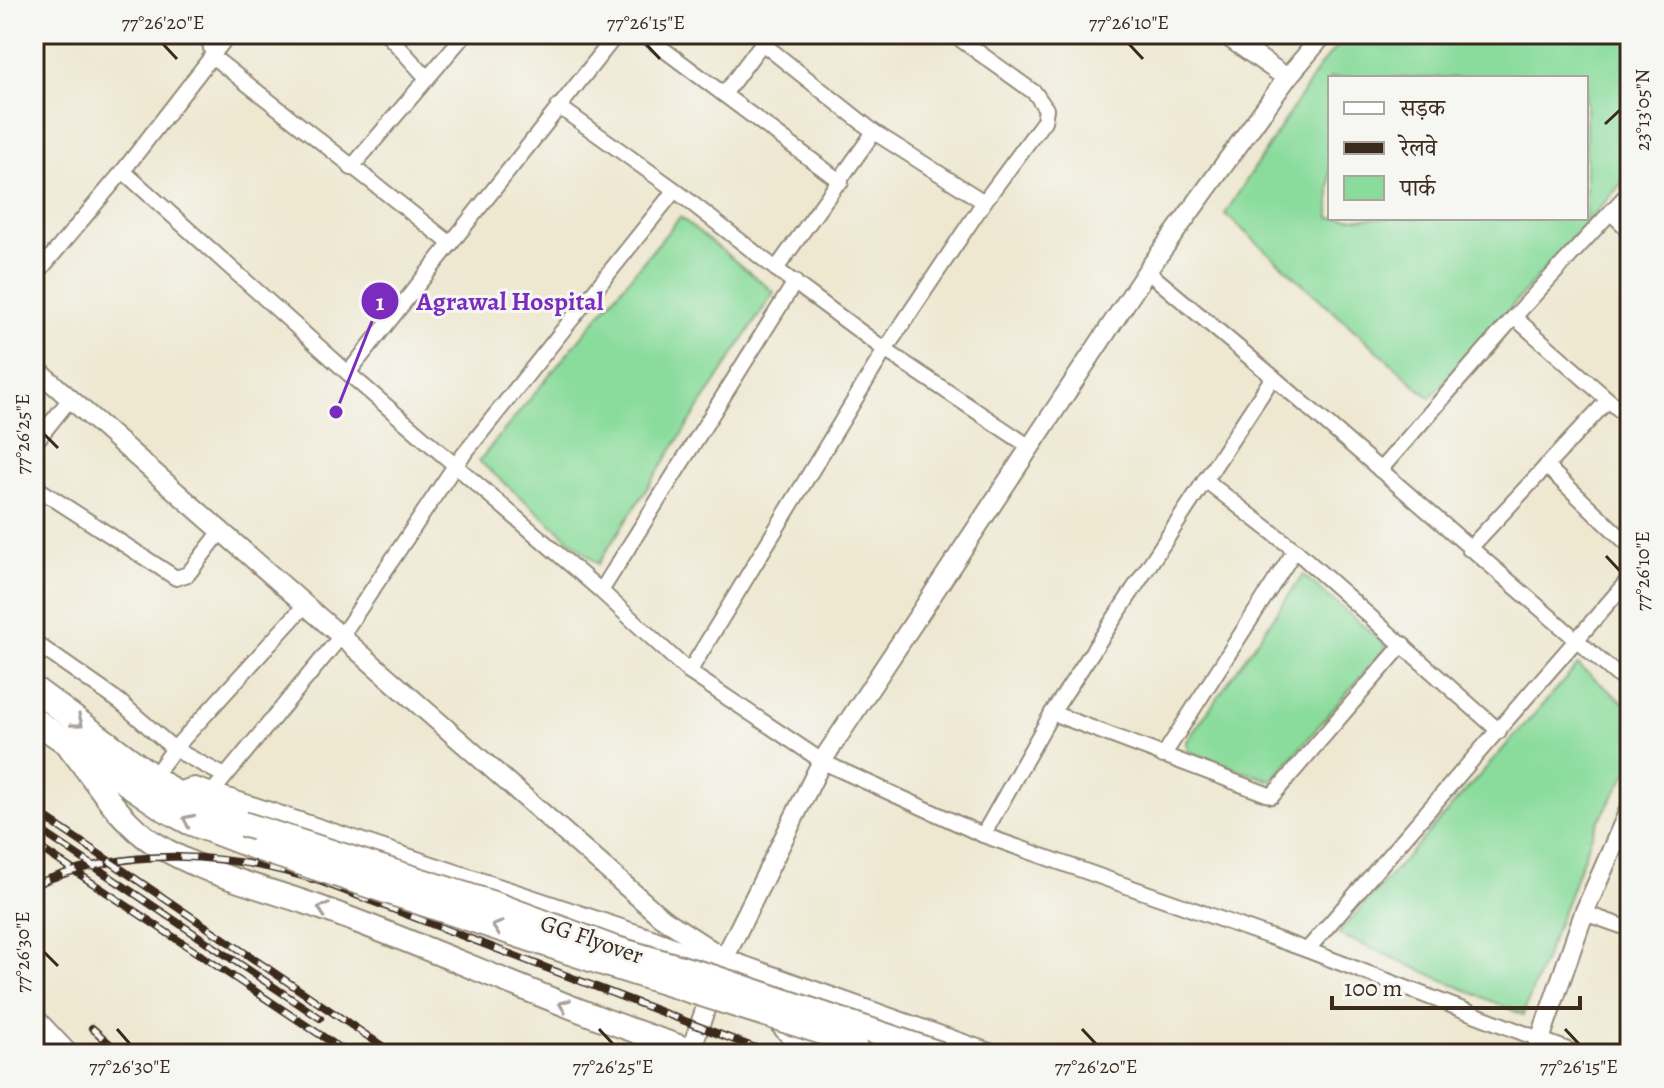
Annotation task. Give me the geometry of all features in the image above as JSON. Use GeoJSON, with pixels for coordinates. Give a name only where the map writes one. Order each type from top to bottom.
{"type":"FeatureCollection","features":[{"type":"Feature","properties":{"kind":"main road","name":"GG Flyover"},"geometry":{"type":"LineString","coordinates":[[34,689],[176,794],[243,824],[500,906],[613,948],[715,978],[940,1054]]}},
{"type":"Feature","properties":{"kind":"main road","name":"GG Flyover"},"geometry":{"type":"LineString","coordinates":[[34,720],[121,781],[189,822],[260,849],[610,965],[891,1054]]}},
{"type":"Feature","properties":{"kind":"main road"},"geometry":{"type":"LineString","coordinates":[[64,741],[127,819],[152,842],[211,872],[323,908],[615,1025],[696,1053]]}},
{"type":"Feature","properties":{"kind":"main road"},"geometry":{"type":"LineString","coordinates":[[176,794],[194,789],[723,963],[746,983],[792,1035],[823,1054]]}},
{"type":"Feature","properties":{"kind":"main road"},"geometry":{"type":"LineString","coordinates":[[34,1021],[65,1054]]}},
{"type":"Feature","properties":{"kind":"street"},"geometry":{"type":"LineString","coordinates":[[208,34],[213,57],[451,244]]}},
{"type":"Feature","properties":{"kind":"street"},"geometry":{"type":"LineString","coordinates":[[34,277],[123,171],[229,34]]}},
{"type":"Feature","properties":{"kind":"street"},"geometry":{"type":"LineString","coordinates":[[387,34],[427,78]]}},
{"type":"Feature","properties":{"kind":"street"},"geometry":{"type":"LineString","coordinates":[[351,168],[465,34]]}},
{"type":"Feature","properties":{"kind":"street"},"geometry":{"type":"LineString","coordinates":[[348,373],[617,34]]}},
{"type":"Feature","properties":{"kind":"street"},"geometry":{"type":"LineString","coordinates":[[643,34],[841,182]]}},
{"type":"Feature","properties":{"kind":"street"},"geometry":{"type":"LineString","coordinates":[[689,672],[885,350],[984,202],[1044,121],[1046,109],[1035,93],[953,34]]}},
{"type":"Feature","properties":{"kind":"street"},"geometry":{"type":"LineString","coordinates":[[1224,34],[1287,78]]}},
{"type":"Feature","properties":{"kind":"street"},"geometry":{"type":"LineString","coordinates":[[696,1053],[723,963],[822,761],[1147,271],[1287,78],[1324,34]]}},
{"type":"Feature","properties":{"kind":"street"},"geometry":{"type":"LineString","coordinates":[[724,94],[765,38],[874,132],[984,202]]}},
{"type":"Feature","properties":{"kind":"street"},"geometry":{"type":"LineString","coordinates":[[558,106],[675,190],[885,350],[1030,447]]}},
{"type":"Feature","properties":{"kind":"street"},"geometry":{"type":"LineString","coordinates":[[776,269],[874,132]]}},
{"type":"Feature","properties":{"kind":"street"},"geometry":{"type":"LineString","coordinates":[[123,171],[689,672],[822,761],[983,835],[1307,950],[1537,1047],[1578,1054]]}},
{"type":"Feature","properties":{"kind":"street"},"geometry":{"type":"LineString","coordinates":[[210,795],[342,635],[456,464],[675,190]]}},
{"type":"Feature","properties":{"kind":"street"},"geometry":{"type":"LineString","coordinates":[[1380,470],[1630,191]]}},
{"type":"Feature","properties":{"kind":"street"},"geometry":{"type":"LineString","coordinates":[[1611,213],[1630,231]]}},
{"type":"Feature","properties":{"kind":"street"},"geometry":{"type":"LineString","coordinates":[[1147,271],[1630,686]]}},
{"type":"Feature","properties":{"kind":"street"},"geometry":{"type":"LineString","coordinates":[[601,591],[795,282]]}},
{"type":"Feature","properties":{"kind":"street"},"geometry":{"type":"LineString","coordinates":[[1514,317],[1630,419]]}},
{"type":"Feature","properties":{"kind":"street"},"geometry":{"type":"LineString","coordinates":[[34,367],[661,917],[723,963],[992,1054]]}},
{"type":"Feature","properties":{"kind":"street"},"geometry":{"type":"LineString","coordinates":[[983,835],[1052,713],[1273,377]]}},
{"type":"Feature","properties":{"kind":"street"},"geometry":{"type":"LineString","coordinates":[[34,444],[70,399]]}},
{"type":"Feature","properties":{"kind":"street"},"geometry":{"type":"LineString","coordinates":[[1469,549],[1608,400]]}},
{"type":"Feature","properties":{"kind":"street"},"geometry":{"type":"LineString","coordinates":[[1546,466],[1630,546]]}},
{"type":"Feature","properties":{"kind":"street"},"geometry":{"type":"LineString","coordinates":[[1205,480],[1295,550],[1499,731]]}},
{"type":"Feature","properties":{"kind":"street"},"geometry":{"type":"LineString","coordinates":[[34,486],[176,578],[188,574],[222,530]]}},
{"type":"Feature","properties":{"kind":"street"},"geometry":{"type":"LineString","coordinates":[[1163,756],[1295,550]]}},
{"type":"Feature","properties":{"kind":"street"},"geometry":{"type":"LineString","coordinates":[[1307,950],[1630,578]]}},
{"type":"Feature","properties":{"kind":"street"},"geometry":{"type":"LineString","coordinates":[[153,777],[174,749],[306,604]]}},
{"type":"Feature","properties":{"kind":"street"},"geometry":{"type":"LineString","coordinates":[[34,642],[120,702],[174,749],[225,776]]}},
{"type":"Feature","properties":{"kind":"street"},"geometry":{"type":"LineString","coordinates":[[1052,713],[1272,796],[1403,644]]}},
{"type":"Feature","properties":{"kind":"street"},"geometry":{"type":"LineString","coordinates":[[1537,1047],[1584,913],[1630,808]]}},
{"type":"Feature","properties":{"kind":"street"},"geometry":{"type":"LineString","coordinates":[[1584,913],[1630,929]]}},
{"type":"Feature","properties":{"kind":"green space"},"geometry":{"type":"Polygon","coordinates":[[[1348,34],[1630,34],[1630,174],[1430,398],[1225,214],[1319,67],[1348,34]]]}},
{"type":"Feature","properties":{"kind":"green space"},"geometry":{"type":"Polygon","coordinates":[[[680,217],[774,292],[598,564],[479,461],[680,217]]]}},
{"type":"Feature","properties":{"kind":"green space"},"geometry":{"type":"Polygon","coordinates":[[[1303,575],[1387,646],[1272,781],[1187,751],[1187,741],[1303,575]]]}},
{"type":"Feature","properties":{"kind":"green space"},"geometry":{"type":"Polygon","coordinates":[[[1578,665],[1630,708],[1630,768],[1595,827],[1523,1015],[1338,934],[1578,665]]]}},
{"type":"Feature","properties":{"kind":"railway"},"geometry":{"type":"LineString","coordinates":[[34,810],[394,1054]]}},
{"type":"Feature","properties":{"kind":"railway"},"geometry":{"type":"LineString","coordinates":[[34,826],[320,1018]]}},
{"type":"Feature","properties":{"kind":"railway"},"geometry":{"type":"LineString","coordinates":[[34,844],[349,1054]]}},
{"type":"Feature","properties":{"kind":"railway"},"geometry":{"type":"LineString","coordinates":[[34,885],[105,863],[141,858],[213,859],[286,872],[322,882],[771,1054]]}},
{"type":"Feature","properties":{"kind":"railway"},"geometry":{"type":"LineString","coordinates":[[92,1028],[121,1054]]}},
{"type":"Feature","properties":{"kind":"place","name":"Agrawal Hospital"},"geometry":{"type":"Point","coordinates":[336,412]}}]}
